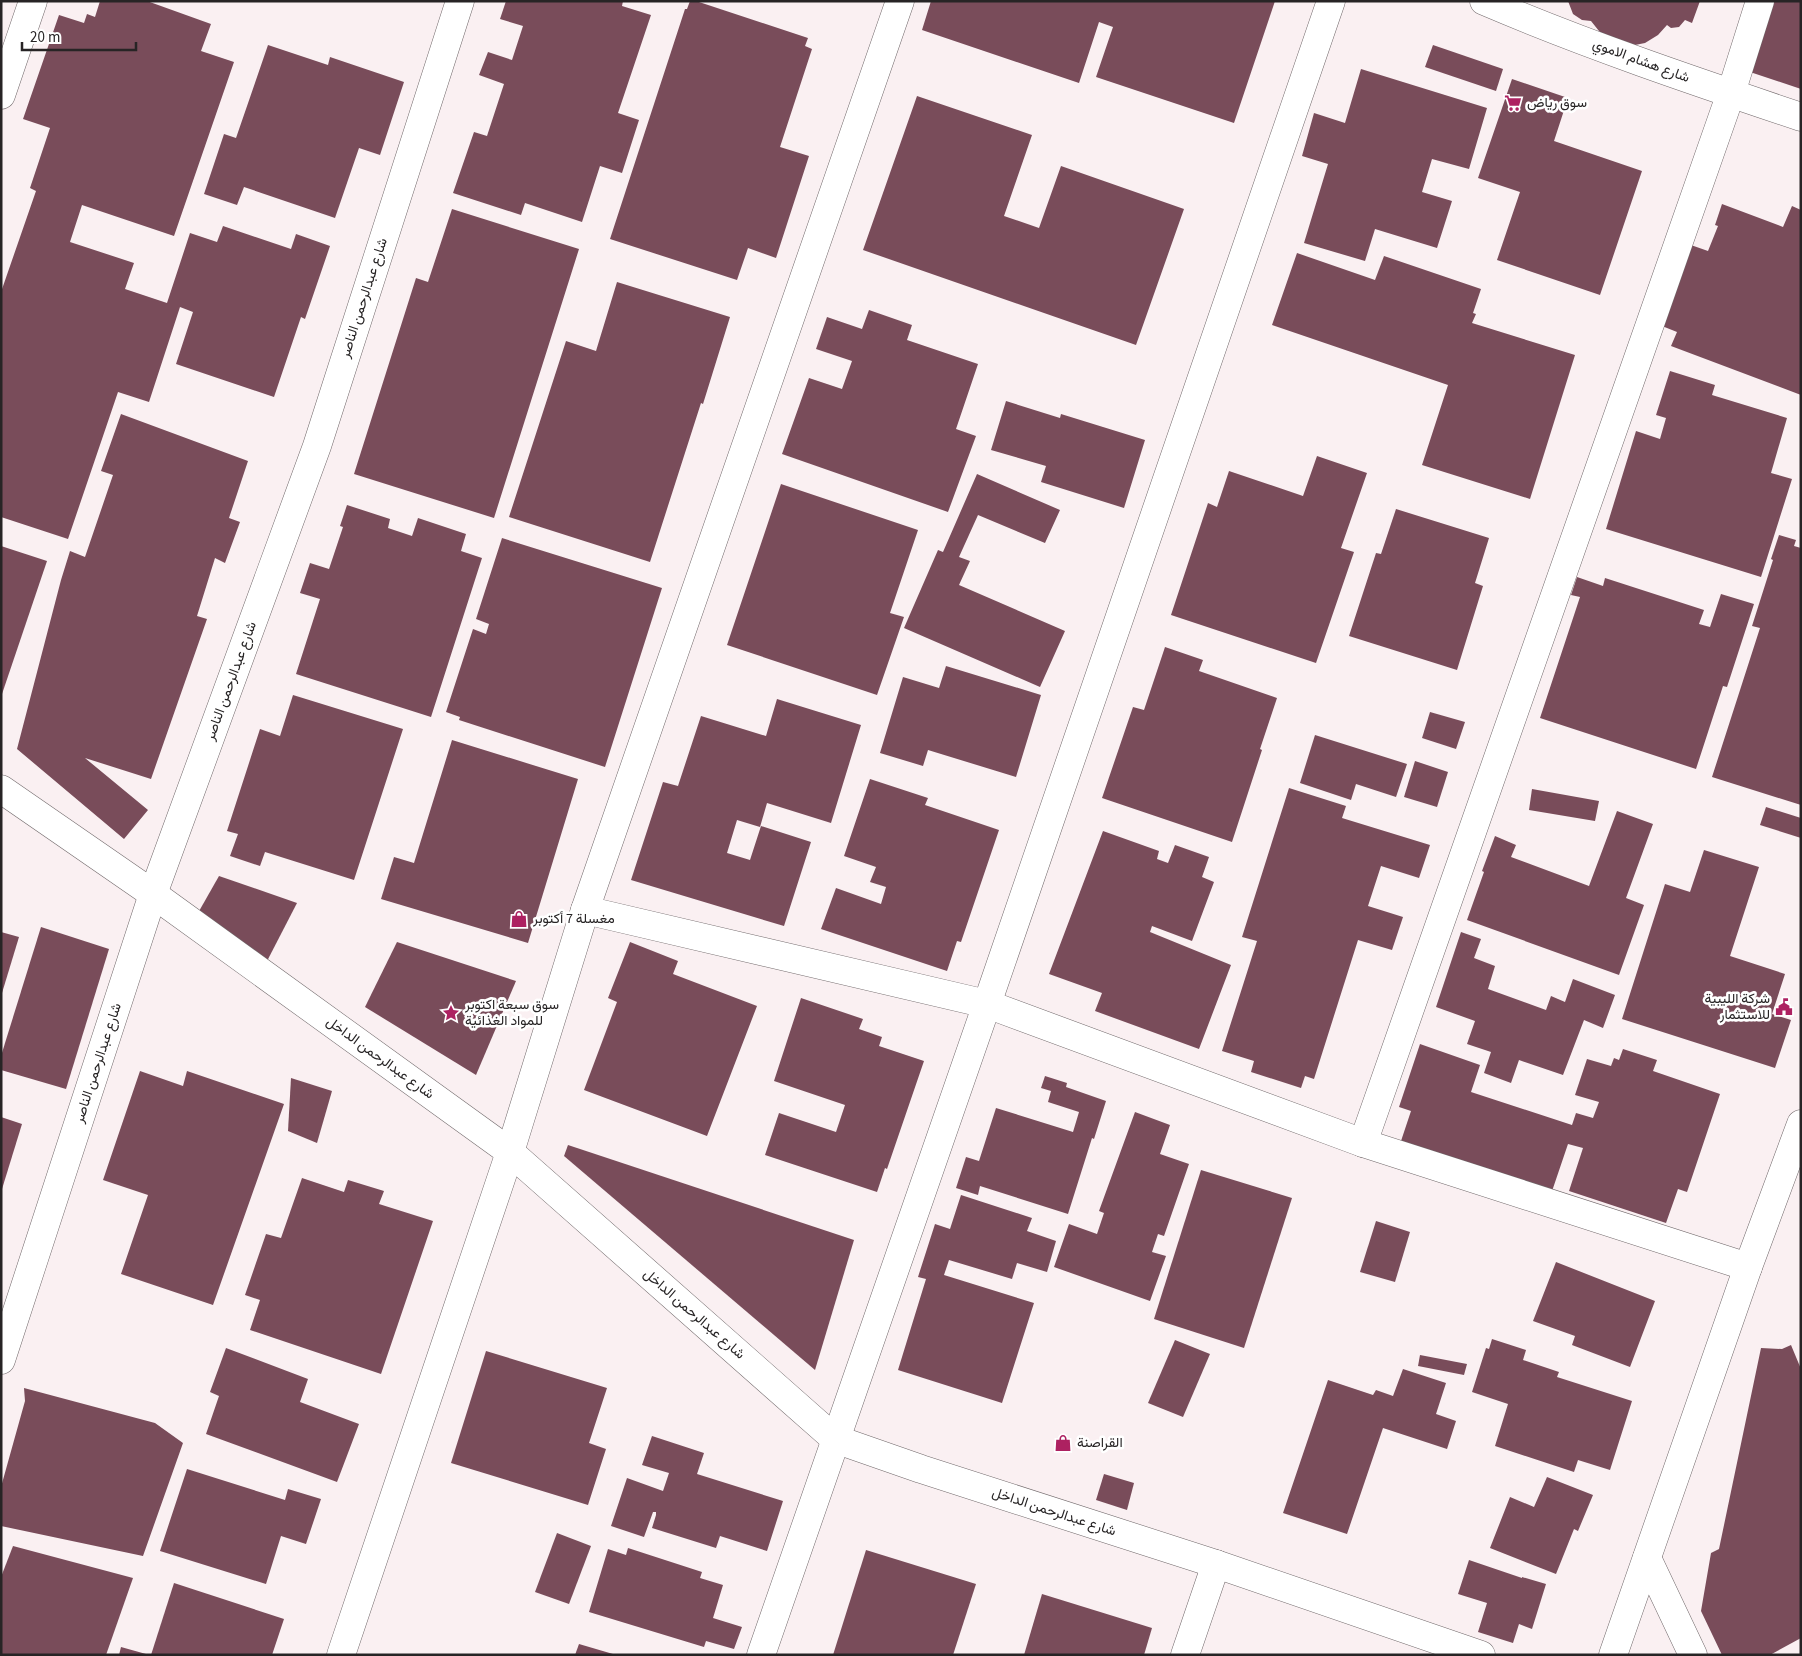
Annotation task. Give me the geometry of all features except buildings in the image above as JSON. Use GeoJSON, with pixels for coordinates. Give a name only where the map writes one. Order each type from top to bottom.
{"type":"FeatureCollection","features":[{"type":"Feature","properties":{"kind":"street"},"geometry":{"type":"LineString","coordinates":[[1,95],[34,1]]}},
{"type":"Feature","properties":{"kind":"street","name":"شارع عبدالرحمن الناصر"},"geometry":{"type":"LineString","coordinates":[[1,1360],[153,894],[317,446],[460,1]]}},
{"type":"Feature","properties":{"kind":"street"},"geometry":{"type":"LineString","coordinates":[[341,1655],[510,1152],[585,910],[900,1]]}},
{"type":"Feature","properties":{"kind":"street"},"geometry":{"type":"LineString","coordinates":[[762,1655],[1331,1]]}},
{"type":"Feature","properties":{"kind":"street","name":"شارع هشام الاموي"},"geometry":{"type":"LineString","coordinates":[[1484,1],[1541,25],[1801,116]]}},
{"type":"Feature","properties":{"kind":"street"},"geometry":{"type":"LineString","coordinates":[[1363,1143],[1731,93],[1760,1]]}},
{"type":"Feature","properties":{"kind":"street","name":"شارع عبدالرحمن الداخل"},"geometry":{"type":"LineString","coordinates":[[1,789],[153,894],[510,1152],[836,1439],[921,1469],[1216,1564],[1481,1655]]}},
{"type":"Feature","properties":{"kind":"street"},"geometry":{"type":"LineString","coordinates":[[585,910],[987,1004],[1363,1143],[1748,1267]]}},
{"type":"Feature","properties":{"kind":"street"},"geometry":{"type":"LineString","coordinates":[[1613,1655],[1748,1267],[1801,1124]]}},
{"type":"Feature","properties":{"kind":"street"},"geometry":{"type":"LineString","coordinates":[[1647,1558],[1693,1655]]}},
{"type":"Feature","properties":{"kind":"street"},"geometry":{"type":"LineString","coordinates":[[1185,1655],[1216,1564]]}},
{"type":"Feature","properties":{"kind":"place","name":"سوق رياض"},"geometry":{"type":"Point","coordinates":[1513,103]}},
{"type":"Feature","properties":{"kind":"place","name":"مغسلة 7 أكتوبر"},"geometry":{"type":"Point","coordinates":[519,919]}},
{"type":"Feature","properties":{"kind":"place","name":"شركة الليبية للاستثمار"},"geometry":{"type":"Point","coordinates":[1784,1007]}},
{"type":"Feature","properties":{"kind":"place","name":"سوق سبعة اكتوبر للمواد الغذائية"},"geometry":{"type":"Point","coordinates":[451,1013]}},
{"type":"Feature","properties":{"kind":"place","name":"القراصنة"},"geometry":{"type":"Point","coordinates":[1063,1443]}}]}
